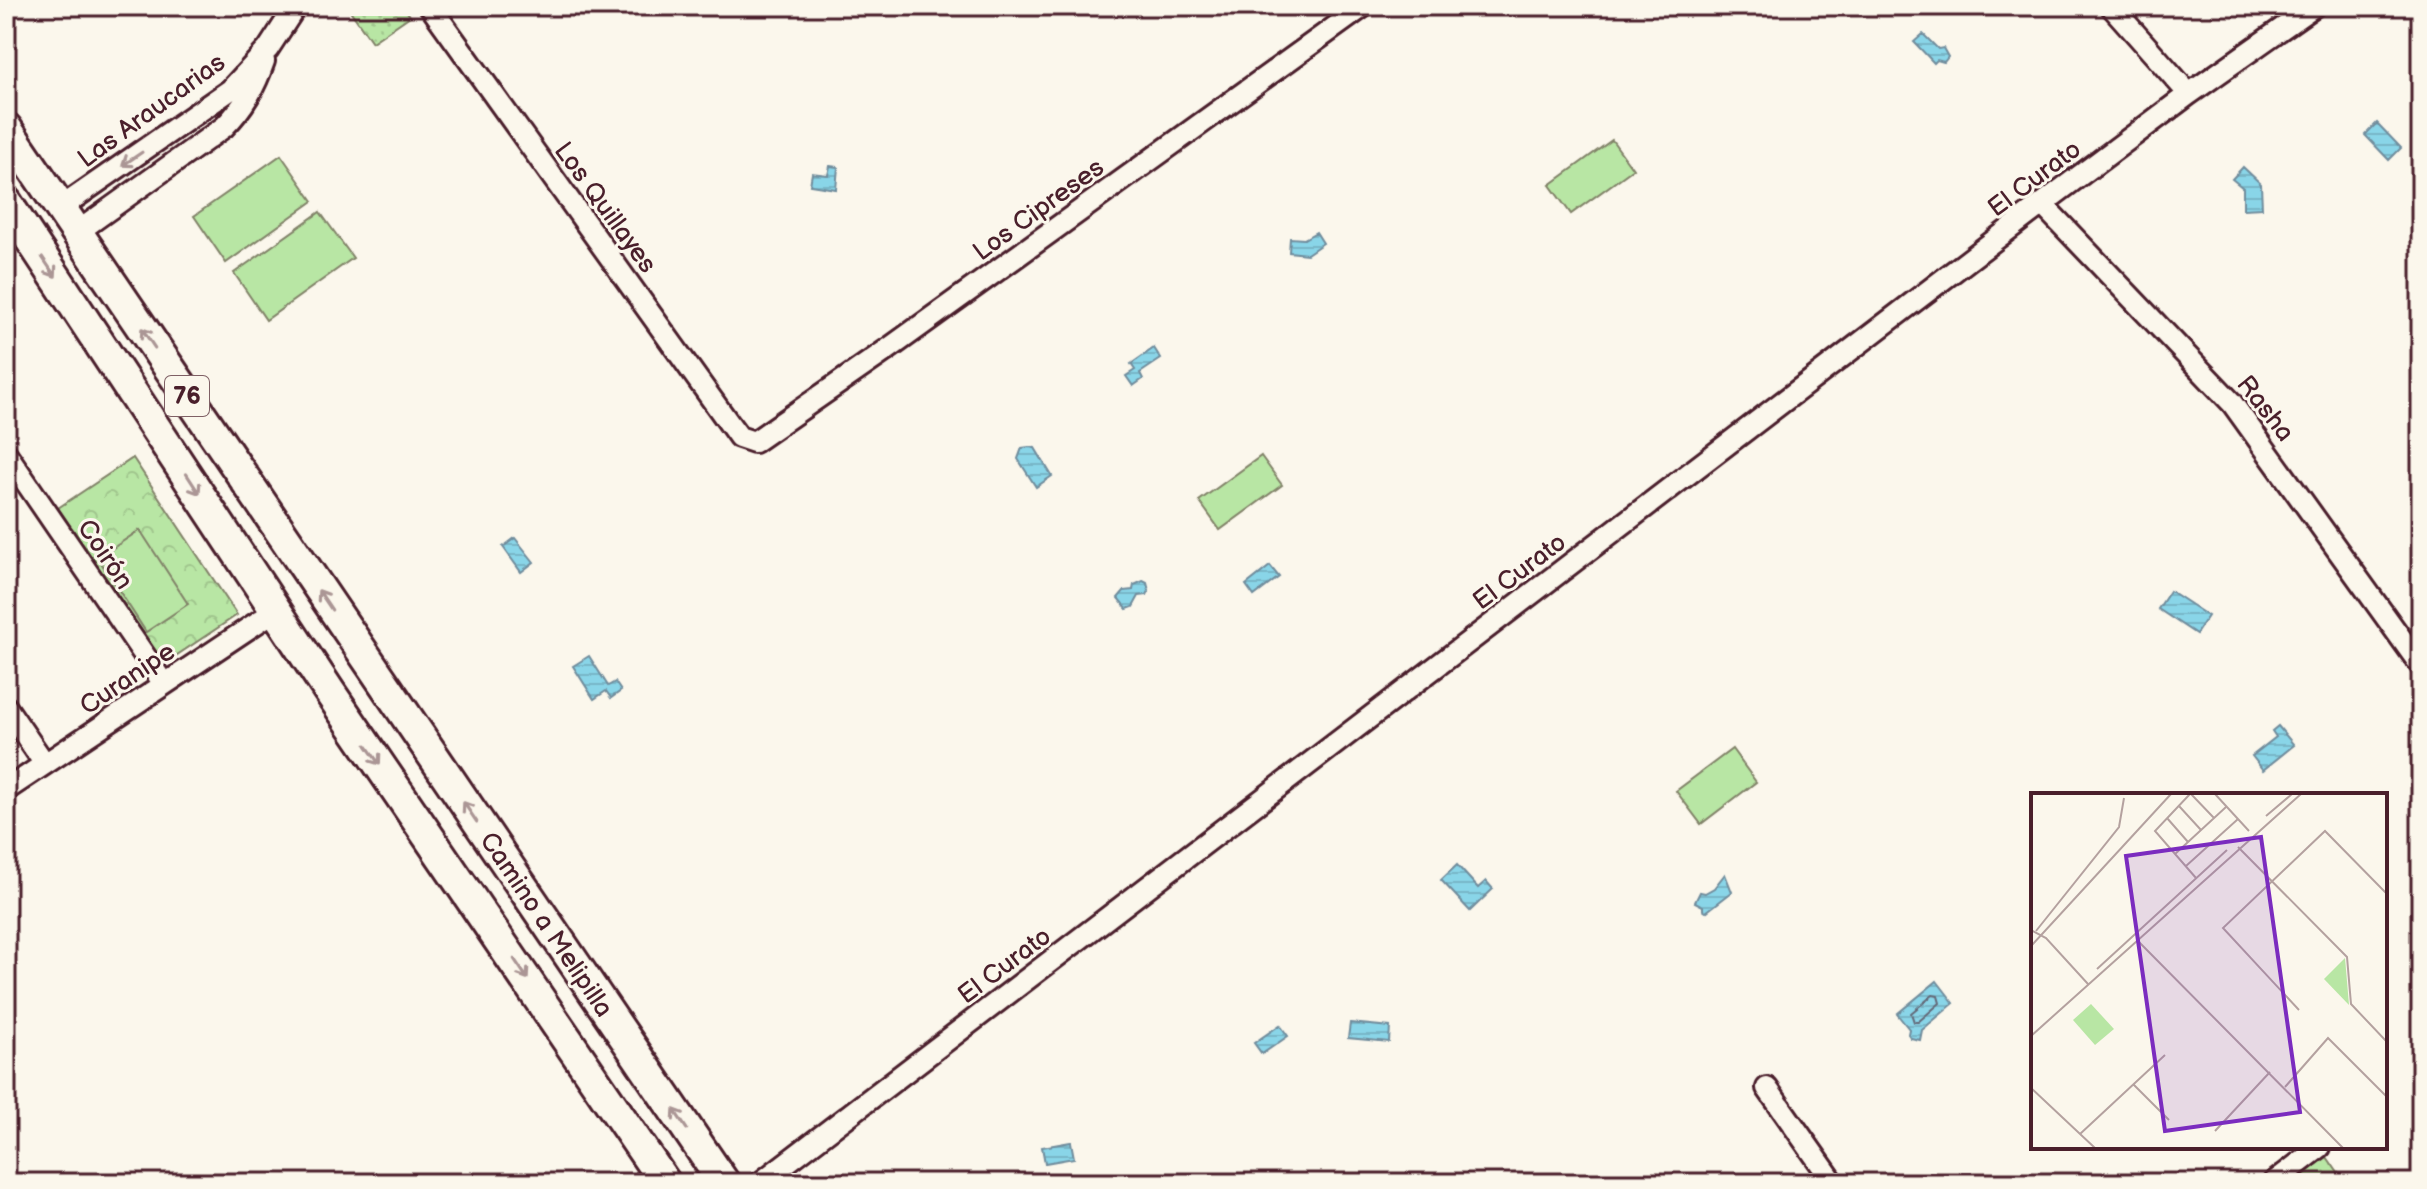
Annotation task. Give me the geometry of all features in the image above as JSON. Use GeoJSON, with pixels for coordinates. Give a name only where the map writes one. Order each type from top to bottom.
{"type":"FeatureCollection","features":[{"type":"Feature","properties":{"kind":"main road","name":"76"},"geometry":{"type":"LineString","coordinates":[[6,128],[68,220]]}},
{"type":"Feature","properties":{"kind":"main road","name":"76"},"geometry":{"type":"LineString","coordinates":[[6,202],[276,610]]}},
{"type":"Feature","properties":{"kind":"main road","name":"Camino a Melipilla"},"geometry":{"type":"LineString","coordinates":[[68,220],[724,1183]]}},
{"type":"Feature","properties":{"kind":"main road","name":"Camino a Melipilla"},"geometry":{"type":"LineString","coordinates":[[276,610],[665,1183]]}},
{"type":"Feature","properties":{"kind":"street","name":"Las Araucarias"},"geometry":{"type":"LineString","coordinates":[[68,220],[230,90],[268,49],[296,6]]}},
{"type":"Feature","properties":{"kind":"street","name":"Los Quillayes"},"geometry":{"type":"LineString","coordinates":[[430,6],[739,437]]}},
{"type":"Feature","properties":{"kind":"street","name":"Los Cipreses"},"geometry":{"type":"LineString","coordinates":[[739,437],[747,441],[760,440],[1364,6]]}},
{"type":"Feature","properties":{"kind":"street"},"geometry":{"type":"LineString","coordinates":[[2111,6],[2189,94]]}},
{"type":"Feature","properties":{"kind":"street","name":"El Curato"},"geometry":{"type":"LineString","coordinates":[[760,1183],[2042,204],[2189,94],[2314,6]]}},
{"type":"Feature","properties":{"kind":"street","name":"Las Araucarias"},"geometry":{"type":"LineString","coordinates":[[68,220],[224,127],[239,112],[255,87],[268,49]]}},
{"type":"Feature","properties":{"kind":"street","name":"Rasha"},"geometry":{"type":"LineString","coordinates":[[2042,204],[2232,403],[2421,666]]}},
{"type":"Feature","properties":{"kind":"street","name":"Coirón"},"geometry":{"type":"LineString","coordinates":[[6,453],[164,684]]}},
{"type":"Feature","properties":{"kind":"street","name":"Curanipe"},"geometry":{"type":"LineString","coordinates":[[6,790],[276,610]]}},
{"type":"Feature","properties":{"kind":"street"},"geometry":{"type":"LineString","coordinates":[[6,707],[45,764]]}},
{"type":"Feature","properties":{"kind":"street"},"geometry":{"type":"LineString","coordinates":[[1767,1088],[1834,1183]]}},
{"type":"Feature","properties":{"kind":"street"},"geometry":{"type":"LineString","coordinates":[[2273,1183],[2317,1149]]}},
{"type":"Feature","properties":{"kind":"green space"},"geometry":{"type":"Polygon","coordinates":[[[347,6],[403,6],[410,16],[372,42],[347,6]]]}},
{"type":"Feature","properties":{"kind":"green space"},"geometry":{"type":"Polygon","coordinates":[[[1612,140],[1633,169],[1571,214],[1550,185],[1612,140]]]}},
{"type":"Feature","properties":{"kind":"green space"},"geometry":{"type":"Polygon","coordinates":[[[281,155],[313,201],[226,263],[194,216],[281,155]]]}},
{"type":"Feature","properties":{"kind":"green space"},"geometry":{"type":"Polygon","coordinates":[[[320,212],[353,258],[266,320],[234,273],[320,212]]]}},
{"type":"Feature","properties":{"kind":"green space"},"geometry":{"type":"Polygon","coordinates":[[[1261,456],[1282,485],[1220,530],[1199,501],[1261,456]]]}},
{"type":"Feature","properties":{"kind":"green space"},"geometry":{"type":"Polygon","coordinates":[[[133,458],[237,615],[162,665],[58,508],[133,458]]]}},
{"type":"Feature","properties":{"kind":"green space"},"geometry":{"type":"Polygon","coordinates":[[[140,530],[188,604],[146,632],[98,558],[140,530]]]}},
{"type":"Feature","properties":{"kind":"green space"},"geometry":{"type":"Polygon","coordinates":[[[1732,749],[1756,782],[1701,824],[1676,791],[1732,749]]]}},
{"type":"Feature","properties":{"kind":"green space"},"geometry":{"type":"Polygon","coordinates":[[[2327,1157],[2338,1173],[2340,1183],[2292,1183],[2327,1157]]]}},
{"type":"Feature","properties":{"kind":"water"},"geometry":{"type":"Polygon","coordinates":[[[1923,34],[1938,49],[1943,48],[1948,57],[1944,62],[1937,60],[1934,63],[1914,42],[1923,34]]]}},
{"type":"Feature","properties":{"kind":"water"},"geometry":{"type":"Polygon","coordinates":[[[2377,123],[2401,148],[2389,160],[2365,135],[2377,123]]]}},
{"type":"Feature","properties":{"kind":"water"},"geometry":{"type":"Polygon","coordinates":[[[830,166],[838,167],[836,189],[810,185],[812,173],[828,175],[830,166]]]}},
{"type":"Feature","properties":{"kind":"water"},"geometry":{"type":"Polygon","coordinates":[[[2243,167],[2261,184],[2262,208],[2243,209],[2243,188],[2232,179],[2243,167]]]}},
{"type":"Feature","properties":{"kind":"water"},"geometry":{"type":"Polygon","coordinates":[[[1316,232],[1323,243],[1307,254],[1289,252],[1290,238],[1304,239],[1316,232]]]}},
{"type":"Feature","properties":{"kind":"water"},"geometry":{"type":"Polygon","coordinates":[[[1154,348],[1161,359],[1140,373],[1143,379],[1133,386],[1126,376],[1135,370],[1131,364],[1154,348]]]}},
{"type":"Feature","properties":{"kind":"water"},"geometry":{"type":"Polygon","coordinates":[[[1022,448],[1035,448],[1052,476],[1036,487],[1018,459],[1022,448]]]}},
{"type":"Feature","properties":{"kind":"water"},"geometry":{"type":"Polygon","coordinates":[[[515,538],[534,562],[521,572],[503,547],[515,538]]]}},
{"type":"Feature","properties":{"kind":"water"},"geometry":{"type":"Polygon","coordinates":[[[1270,566],[1279,577],[1254,596],[1246,585],[1270,566]]]}},
{"type":"Feature","properties":{"kind":"water"},"geometry":{"type":"Polygon","coordinates":[[[1143,581],[1147,583],[1147,595],[1139,596],[1133,607],[1127,609],[1118,598],[1124,591],[1133,590],[1134,585],[1143,581]]]}},
{"type":"Feature","properties":{"kind":"water"},"geometry":{"type":"Polygon","coordinates":[[[2170,591],[2208,616],[2196,634],[2158,609],[2170,591]]]}},
{"type":"Feature","properties":{"kind":"water"},"geometry":{"type":"Polygon","coordinates":[[[589,656],[608,686],[615,682],[621,691],[611,698],[606,691],[594,699],[573,666],[589,656]]]}},
{"type":"Feature","properties":{"kind":"water"},"geometry":{"type":"Polygon","coordinates":[[[2278,726],[2294,745],[2263,770],[2252,756],[2276,737],[2272,731],[2278,726]]]}},
{"type":"Feature","properties":{"kind":"water"},"geometry":{"type":"Polygon","coordinates":[[[1457,865],[1478,888],[1486,881],[1493,889],[1470,911],[1441,880],[1457,865]]]}},
{"type":"Feature","properties":{"kind":"water"},"geometry":{"type":"Polygon","coordinates":[[[1725,874],[1732,892],[1706,912],[1703,906],[1695,902],[1700,892],[1714,888],[1725,874]]]}},
{"type":"Feature","properties":{"kind":"water"},"geometry":{"type":"Polygon","coordinates":[[[1937,981],[1954,1003],[1922,1030],[1920,1040],[1911,1038],[1909,1029],[1897,1014],[1937,981]]]}},
{"type":"Feature","properties":{"kind":"water"},"geometry":{"type":"Polygon","coordinates":[[[1350,1023],[1390,1027],[1389,1042],[1348,1038],[1350,1023]]]}},
{"type":"Feature","properties":{"kind":"water"},"geometry":{"type":"Polygon","coordinates":[[[1280,1025],[1288,1036],[1262,1054],[1254,1043],[1280,1025]]]}},
{"type":"Feature","properties":{"kind":"water"},"geometry":{"type":"Polygon","coordinates":[[[1071,1142],[1074,1158],[1045,1163],[1042,1147],[1071,1142]]]}}]}
